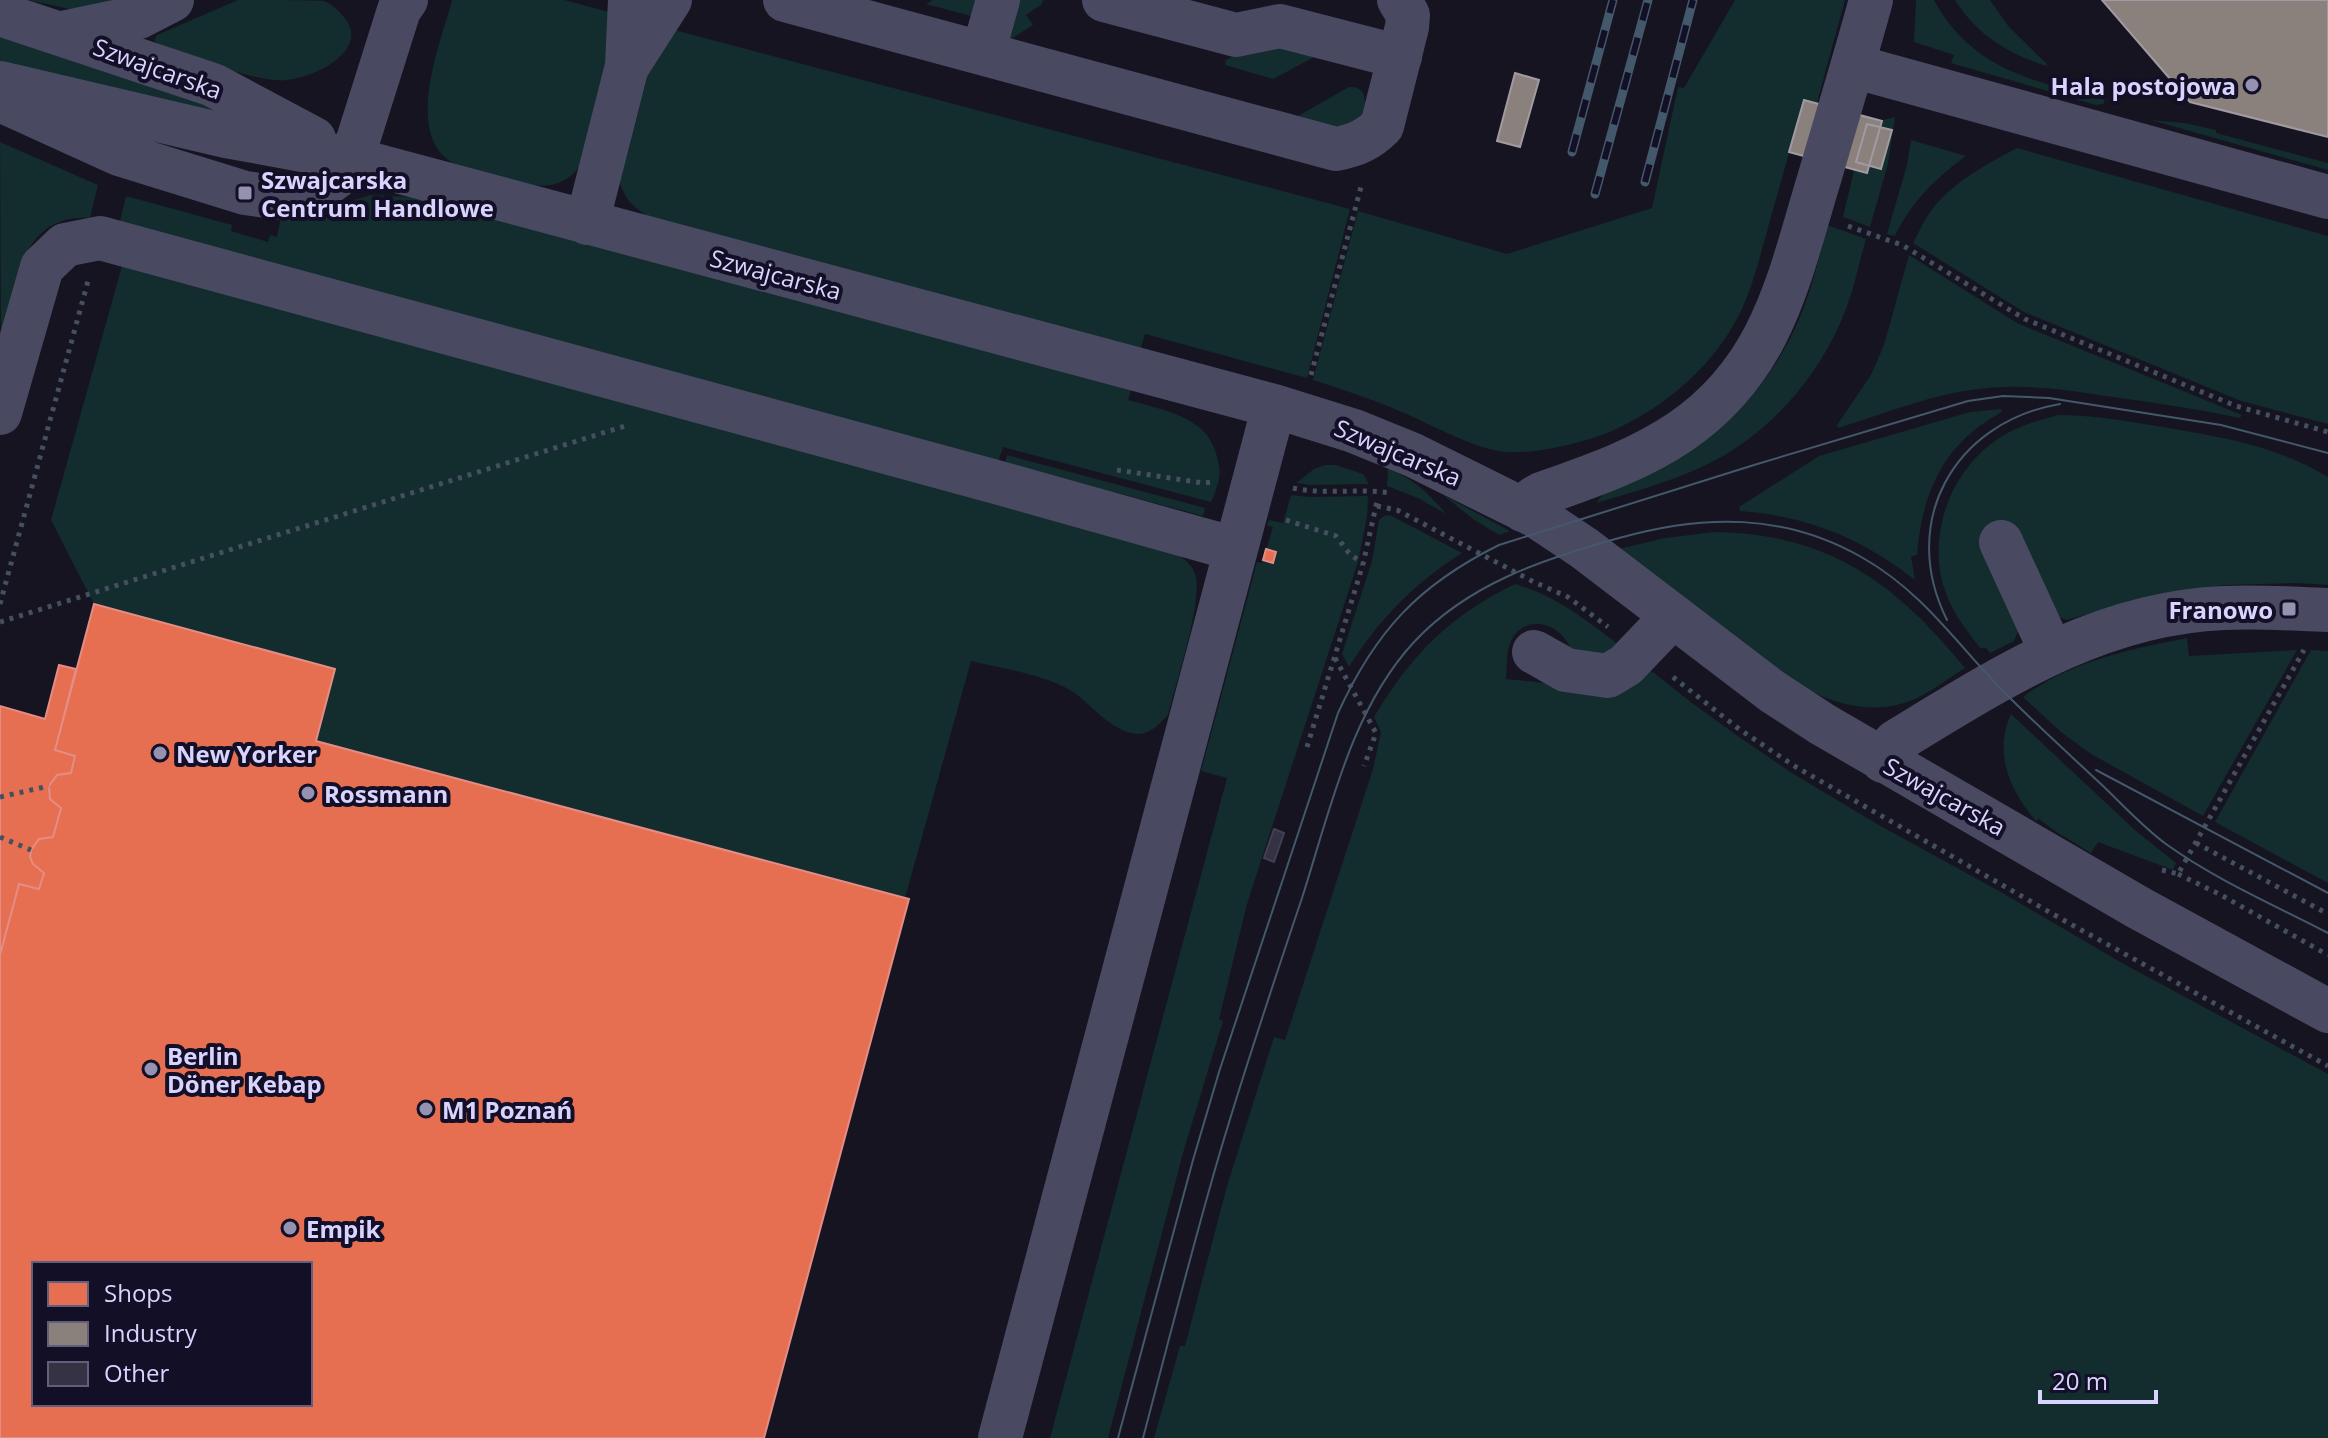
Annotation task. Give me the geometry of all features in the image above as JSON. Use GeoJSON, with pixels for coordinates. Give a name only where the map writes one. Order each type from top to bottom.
{"type":"FeatureCollection","features":[{"type":"Feature","properties":{"kind":"street"},"geometry":{"type":"LineString","coordinates":[[60,33],[139,17],[172,0]]}},
{"type":"Feature","properties":{"kind":"street"},"geometry":{"type":"LineString","coordinates":[[587,223],[627,66],[630,0]]}},
{"type":"Feature","properties":{"kind":"street"},"geometry":{"type":"LineString","coordinates":[[627,66],[670,0]]}},
{"type":"Feature","properties":{"kind":"street"},"geometry":{"type":"LineString","coordinates":[[785,0],[1336,149],[1357,145],[1382,126],[1408,15],[1399,0]]}},
{"type":"Feature","properties":{"kind":"street"},"geometry":{"type":"LineString","coordinates":[[983,53],[998,0]]}},
{"type":"Feature","properties":{"kind":"street"},"geometry":{"type":"LineString","coordinates":[[1104,0],[1236,35],[1280,26],[1400,57]]}},
{"type":"Feature","properties":{"kind":"street"},"geometry":{"type":"LineString","coordinates":[[1523,510],[1541,494],[1643,454],[1680,432],[1717,400],[1745,368],[1769,329],[1788,287],[1871,0]]}},
{"type":"Feature","properties":{"kind":"street"},"geometry":{"type":"LineString","coordinates":[[0,100],[119,154],[245,193],[287,199],[313,194],[336,177],[352,159],[394,2]]}},
{"type":"Feature","properties":{"kind":"street","name":"Szwajcarska"},"geometry":{"type":"LineString","coordinates":[[0,14],[213,85],[352,159]]}},
{"type":"Feature","properties":{"kind":"street"},"geometry":{"type":"LineString","coordinates":[[1853,66],[2328,197]]}},
{"type":"Feature","properties":{"kind":"street","name":"Szwajcarska"},"geometry":{"type":"LineString","coordinates":[[0,83],[226,136],[352,159],[587,223],[1291,396],[1354,431],[1413,455],[1523,510],[1578,544],[1773,692],[1883,761],[2139,908],[2328,1011]]}},
{"type":"Feature","properties":{"kind":"street"},"geometry":{"type":"LineString","coordinates":[[0,413],[42,267],[65,245],[100,238],[1235,549]]}},
{"type":"Feature","properties":{"kind":"street"},"geometry":{"type":"LineString","coordinates":[[1000,1438],[1235,549],[1291,396]]}},
{"type":"Feature","properties":{"kind":"street"},"geometry":{"type":"LineString","coordinates":[[2001,542],[2051,651]]}},
{"type":"Feature","properties":{"kind":"street"},"geometry":{"type":"LineString","coordinates":[[1883,761],[1895,742],[2019,667],[2089,636],[2179,613],[2224,608],[2318,626]]}},
{"type":"Feature","properties":{"kind":"street"},"geometry":{"type":"LineString","coordinates":[[1534,652],[1566,670],[1608,676],[1626,665],[1672,617]]}},
{"type":"Feature","properties":{"kind":"path"},"geometry":{"type":"LineString","coordinates":[[1291,396],[1367,168],[1357,145]]}},
{"type":"Feature","properties":{"kind":"path"},"geometry":{"type":"LineString","coordinates":[[1810,212],[1902,245],[2025,319],[2236,406],[2328,432]]}},
{"type":"Feature","properties":{"kind":"path"},"geometry":{"type":"LineString","coordinates":[[0,604],[100,238]]}},
{"type":"Feature","properties":{"kind":"path"},"geometry":{"type":"LineString","coordinates":[[0,622],[631,424]]}},
{"type":"Feature","properties":{"kind":"path"},"geometry":{"type":"LineString","coordinates":[[1307,747],[1363,564],[1378,497]]}},
{"type":"Feature","properties":{"kind":"path"},"geometry":{"type":"LineString","coordinates":[[1279,509],[1285,520],[1336,536],[1349,553],[1363,564]]}},
{"type":"Feature","properties":{"kind":"path"},"geometry":{"type":"LineString","coordinates":[[2178,874],[2318,626]]}},
{"type":"Feature","properties":{"kind":"path"},"geometry":{"type":"LineString","coordinates":[[1335,658],[1376,733],[1364,766]]}},
{"type":"Feature","properties":{"kind":"path"},"geometry":{"type":"LineString","coordinates":[[0,797],[49,786]]}},
{"type":"Feature","properties":{"kind":"path"},"geometry":{"type":"LineString","coordinates":[[0,837],[31,850]]}},
{"type":"Feature","properties":{"kind":"path"},"geometry":{"type":"LineString","coordinates":[[2196,843],[2328,914]]}},
{"type":"Feature","properties":{"kind":"path"},"geometry":{"type":"LineString","coordinates":[[2149,866],[2178,874],[2221,895],[2328,955]]}},
{"type":"Feature","properties":{"kind":"green space"},"geometry":{"type":"Polygon","coordinates":[[[28,0],[134,0],[70,9],[28,0]]]}},
{"type":"Feature","properties":{"kind":"green space"},"geometry":{"type":"Polygon","coordinates":[[[238,0],[324,1],[347,21],[350,43],[334,62],[322,69],[298,78],[274,80],[223,68],[157,44],[154,40],[157,35],[238,0]]]}},
{"type":"Feature","properties":{"kind":"green space"},"geometry":{"type":"Polygon","coordinates":[[[452,0],[564,0],[620,15],[585,159],[568,178],[550,185],[530,184],[456,165],[440,152],[431,133],[429,88],[452,0]]]}},
{"type":"Feature","properties":{"kind":"green space"},"geometry":{"type":"Polygon","coordinates":[[[933,0],[983,0],[971,16],[926,4],[933,0]]]}},
{"type":"Feature","properties":{"kind":"green space"},"geometry":{"type":"Polygon","coordinates":[[[1009,0],[1043,0],[1026,15],[1033,25],[1011,39],[1006,38],[1009,0]]]}},
{"type":"Feature","properties":{"kind":"green space"},"geometry":{"type":"Polygon","coordinates":[[[1735,0],[1845,0],[1817,103],[1804,100],[1747,298],[1718,348],[1688,382],[1651,410],[1612,431],[1560,447],[1506,452],[1482,447],[1382,404],[1313,380],[1358,211],[1507,254],[1652,208],[1678,87],[1684,88],[1735,0]]]}},
{"type":"Feature","properties":{"kind":"green space"},"geometry":{"type":"Polygon","coordinates":[[[1916,0],[1934,0],[1949,24],[1967,42],[2007,69],[2105,100],[2103,104],[2096,105],[1951,63],[1954,55],[1914,42],[1916,0]]]}},
{"type":"Feature","properties":{"kind":"green space"},"geometry":{"type":"Polygon","coordinates":[[[1955,0],[1990,0],[2009,27],[2046,66],[1994,41],[1973,23],[1955,0]]]}},
{"type":"Feature","properties":{"kind":"green space"},"geometry":{"type":"Polygon","coordinates":[[[663,27],[1350,209],[1307,378],[1145,334],[1141,348],[652,218],[630,202],[618,177],[647,59],[663,27]]]}},
{"type":"Feature","properties":{"kind":"green space"},"geometry":{"type":"Polygon","coordinates":[[[1273,35],[1324,52],[1273,79],[1225,65],[1226,60],[1273,35]]]}},
{"type":"Feature","properties":{"kind":"green space"},"geometry":{"type":"Polygon","coordinates":[[[0,37],[280,130],[0,65],[0,37]]]}},
{"type":"Feature","properties":{"kind":"green space"},"geometry":{"type":"Polygon","coordinates":[[[1349,87],[1363,92],[1363,112],[1362,117],[1341,129],[1298,116],[1349,87]]]}},
{"type":"Feature","properties":{"kind":"green space"},"geometry":{"type":"Polygon","coordinates":[[[1895,117],[1888,164],[1870,227],[1843,217],[1856,162],[1881,169],[1892,131],[1867,124],[1895,117]]]}},
{"type":"Feature","properties":{"kind":"green space"},"geometry":{"type":"Polygon","coordinates":[[[2151,120],[2216,130],[2216,133],[2328,163],[2328,170],[2151,120]]]}},
{"type":"Feature","properties":{"kind":"green space"},"geometry":{"type":"Polygon","coordinates":[[[1911,140],[1966,156],[1925,192],[1895,236],[1887,234],[1911,140]]]}},
{"type":"Feature","properties":{"kind":"green space"},"geometry":{"type":"Polygon","coordinates":[[[0,142],[98,185],[90,218],[67,220],[49,228],[35,240],[17,275],[1,337],[0,142]]]}},
{"type":"Feature","properties":{"kind":"green space"},"geometry":{"type":"Polygon","coordinates":[[[2017,148],[2328,236],[2328,424],[2241,401],[2024,312],[1913,243],[1928,215],[1946,194],[1980,168],[2017,148]]]}},
{"type":"Feature","properties":{"kind":"green space"},"geometry":{"type":"Polygon","coordinates":[[[370,195],[411,197],[1131,390],[1128,400],[1180,416],[1202,430],[1216,453],[1220,475],[1216,490],[1211,502],[1003,447],[998,462],[119,225],[126,196],[232,225],[231,231],[268,242],[270,235],[277,237],[281,218],[323,210],[370,195]]]}},
{"type":"Feature","properties":{"kind":"green space"},"geometry":{"type":"Polygon","coordinates":[[[1827,225],[1866,239],[1841,321],[1803,386],[1768,423],[1728,453],[1679,477],[1596,503],[1604,493],[1687,453],[1727,421],[1755,392],[1797,324],[1811,288],[1827,225]]]}},
{"type":"Feature","properties":{"kind":"green space"},"geometry":{"type":"Polygon","coordinates":[[[1909,255],[2017,323],[2242,415],[2240,418],[2080,392],[2013,387],[1944,395],[1838,428],[1837,425],[1871,375],[1884,345],[1909,255]]]}},
{"type":"Feature","properties":{"kind":"green space"},"geometry":{"type":"Polygon","coordinates":[[[122,266],[1169,548],[1191,566],[1197,586],[1192,622],[1168,715],[1147,732],[1129,733],[1113,725],[1065,687],[1026,673],[971,661],[905,898],[316,741],[335,669],[94,604],[51,520],[122,266]]]}},
{"type":"Feature","properties":{"kind":"green space"},"geometry":{"type":"Polygon","coordinates":[[[2001,409],[2002,412],[1965,439],[1940,472],[1924,510],[1917,555],[1911,556],[1915,580],[1875,552],[1833,532],[1788,518],[1740,511],[1739,507],[1819,456],[1970,412],[2001,409]]]}},
{"type":"Feature","properties":{"kind":"green space"},"geometry":{"type":"Polygon","coordinates":[[[2058,415],[2114,419],[2231,440],[2290,458],[2328,477],[2328,585],[2224,585],[2154,596],[2066,620],[2049,613],[2021,625],[2014,641],[1990,653],[1986,648],[1980,648],[1953,610],[1941,575],[1940,532],[1945,511],[1953,490],[1965,472],[1995,441],[2033,422],[2058,415]]]}},
{"type":"Feature","properties":{"kind":"green space"},"geometry":{"type":"Polygon","coordinates":[[[1007,455],[1205,508],[1203,516],[1005,463],[1007,455]]]}},
{"type":"Feature","properties":{"kind":"green space"},"geometry":{"type":"Polygon","coordinates":[[[1336,465],[1363,474],[1369,484],[1296,483],[1314,469],[1336,465]]]}},
{"type":"Feature","properties":{"kind":"green space"},"geometry":{"type":"Polygon","coordinates":[[[1388,468],[1420,487],[1446,514],[1418,498],[1387,486],[1388,468]]]}},
{"type":"Feature","properties":{"kind":"green space"},"geometry":{"type":"Polygon","coordinates":[[[1291,495],[1368,496],[1358,562],[1247,904],[1219,1019],[1223,1021],[1183,1153],[1108,1438],[1050,1438],[1227,778],[1201,771],[1257,562],[1262,563],[1273,527],[1267,525],[1269,520],[1283,523],[1291,495]]]}},
{"type":"Feature","properties":{"kind":"green space"},"geometry":{"type":"Polygon","coordinates":[[[1443,495],[1510,531],[1499,535],[1443,495]]]}},
{"type":"Feature","properties":{"kind":"green space"},"geometry":{"type":"Polygon","coordinates":[[[1390,515],[1462,553],[1399,603],[1349,667],[1342,654],[1372,561],[1379,520],[1390,515]]]}},
{"type":"Feature","properties":{"kind":"green space"},"geometry":{"type":"Polygon","coordinates":[[[1715,532],[1792,542],[1856,568],[1912,611],[1965,668],[1923,695],[1902,703],[1888,707],[1844,704],[1802,687],[1619,549],[1665,538],[1715,532]]]}},
{"type":"Feature","properties":{"kind":"green space"},"geometry":{"type":"Polygon","coordinates":[[[1515,584],[1560,603],[1626,650],[1619,656],[1573,652],[1563,636],[1552,628],[1532,624],[1520,630],[1511,641],[1506,679],[1605,689],[1644,665],[1742,739],[1877,824],[2122,963],[2328,1074],[2328,1438],[1154,1438],[1180,1346],[1185,1346],[1227,1186],[1274,1037],[1285,1040],[1373,769],[1381,732],[1374,717],[1403,674],[1434,639],[1470,610],[1515,584]]]}},
{"type":"Feature","properties":{"kind":"green space"},"geometry":{"type":"Polygon","coordinates":[[[2187,638],[2189,656],[2297,650],[2203,816],[2091,754],[2061,732],[2023,697],[2081,665],[2187,638]]]}},
{"type":"Feature","properties":{"kind":"green space"},"geometry":{"type":"Polygon","coordinates":[[[2311,650],[2328,651],[2328,883],[2215,822],[2311,650]]]}},
{"type":"Feature","properties":{"kind":"green space"},"geometry":{"type":"Polygon","coordinates":[[[2011,714],[2136,831],[2176,863],[2173,870],[2098,842],[2091,853],[2039,819],[2036,821],[2019,797],[2007,771],[2004,743],[2011,714]]]}},
{"type":"Feature","properties":{"kind":"building: Shops"},"geometry":{"type":"Polygon","coordinates":[[[1266,549],[1276,552],[1273,563],[1263,560],[1266,549]]]}},
{"type":"Feature","properties":{"kind":"building: Shops","name":"M1 Poznań"},"geometry":{"type":"Polygon","coordinates":[[[94,604],[335,669],[316,741],[909,899],[764,1438],[0,1438],[0,955],[19,884],[39,889],[44,873],[30,857],[39,839],[53,837],[61,808],[50,799],[49,786],[57,775],[71,773],[75,756],[55,750],[94,604]]]}},
{"type":"Feature","properties":{"kind":"building: Shops"},"geometry":{"type":"Polygon","coordinates":[[[59,665],[76,669],[55,750],[75,756],[71,773],[57,775],[49,786],[50,799],[61,808],[53,837],[39,839],[30,857],[44,873],[39,889],[19,884],[0,955],[0,706],[45,719],[59,665]]]}},
{"type":"Feature","properties":{"kind":"building: Industry","name":"Hala postojowa"},"geometry":{"type":"Polygon","coordinates":[[[2102,0],[2328,0],[2328,137],[2190,102],[2102,0]]]}},
{"type":"Feature","properties":{"kind":"building: Industry"},"geometry":{"type":"Polygon","coordinates":[[[1515,73],[1539,80],[1520,147],[1497,141],[1515,73]]]}},
{"type":"Feature","properties":{"kind":"building: Industry"},"geometry":{"type":"Polygon","coordinates":[[[1804,100],[1882,121],[1867,173],[1789,152],[1804,100]]]}},
{"type":"Feature","properties":{"kind":"building: Industry"},"geometry":{"type":"Polygon","coordinates":[[[1867,124],[1892,130],[1881,169],[1856,162],[1867,124]]]}},
{"type":"Feature","properties":{"kind":"building: Other"},"geometry":{"type":"Polygon","coordinates":[[[1274,829],[1284,833],[1274,862],[1264,858],[1274,829]]]}},
{"type":"Feature","properties":{"kind":"tram line"},"geometry":{"type":"LineString","coordinates":[[1118,1438],[1219,1072],[1338,713],[1367,658],[1422,594],[1470,560],[1499,545],[1968,401],[2003,396],[2049,398],[2221,425],[2328,453]]}},
{"type":"Feature","properties":{"kind":"tram line"},"geometry":{"type":"LineString","coordinates":[[1947,620],[1933,583],[1929,547],[1933,513],[1945,482],[1965,454],[1991,432],[2023,414],[2060,404]]}},
{"type":"Feature","properties":{"kind":"tram line"},"geometry":{"type":"LineString","coordinates":[[1143,1438],[1226,1132],[1333,797],[1358,730],[1392,669],[1414,642],[1459,604],[1509,576],[1591,546],[1682,525],[1744,522],[1774,526],[1834,543],[1863,558],[1906,588],[2010,698],[2158,837],[2225,881],[2328,933]]}},
{"type":"Feature","properties":{"kind":"tram line"},"geometry":{"type":"LineString","coordinates":[[2096,770],[2328,893]]}},
{"type":"Feature","properties":{"kind":"railway"},"geometry":{"type":"LineString","coordinates":[[1572,152],[1613,0]]}},
{"type":"Feature","properties":{"kind":"railway"},"geometry":{"type":"LineString","coordinates":[[1595,194],[1648,0]]}},
{"type":"Feature","properties":{"kind":"railway"},"geometry":{"type":"LineString","coordinates":[[1645,182],[1693,0]]}},
{"type":"Feature","properties":{"kind":"place","name":"Hala postojowa"},"geometry":{"type":"Point","coordinates":[2252,85]}},
{"type":"Feature","properties":{"kind":"place","name":"Szwajcarska Centrum Handlowe"},"geometry":{"type":"Point","coordinates":[245,193]}},
{"type":"Feature","properties":{"kind":"place","name":"Franowo"},"geometry":{"type":"Point","coordinates":[2289,609]}},
{"type":"Feature","properties":{"kind":"place","name":"New Yorker"},"geometry":{"type":"Point","coordinates":[160,753]}},
{"type":"Feature","properties":{"kind":"place","name":"Rossmann"},"geometry":{"type":"Point","coordinates":[308,793]}},
{"type":"Feature","properties":{"kind":"place","name":"Berlin Döner Kebap"},"geometry":{"type":"Point","coordinates":[151,1069]}},
{"type":"Feature","properties":{"kind":"place","name":"M1 Poznań"},"geometry":{"type":"Point","coordinates":[426,1109]}},
{"type":"Feature","properties":{"kind":"place","name":"Empik"},"geometry":{"type":"Point","coordinates":[290,1228]}}]}
